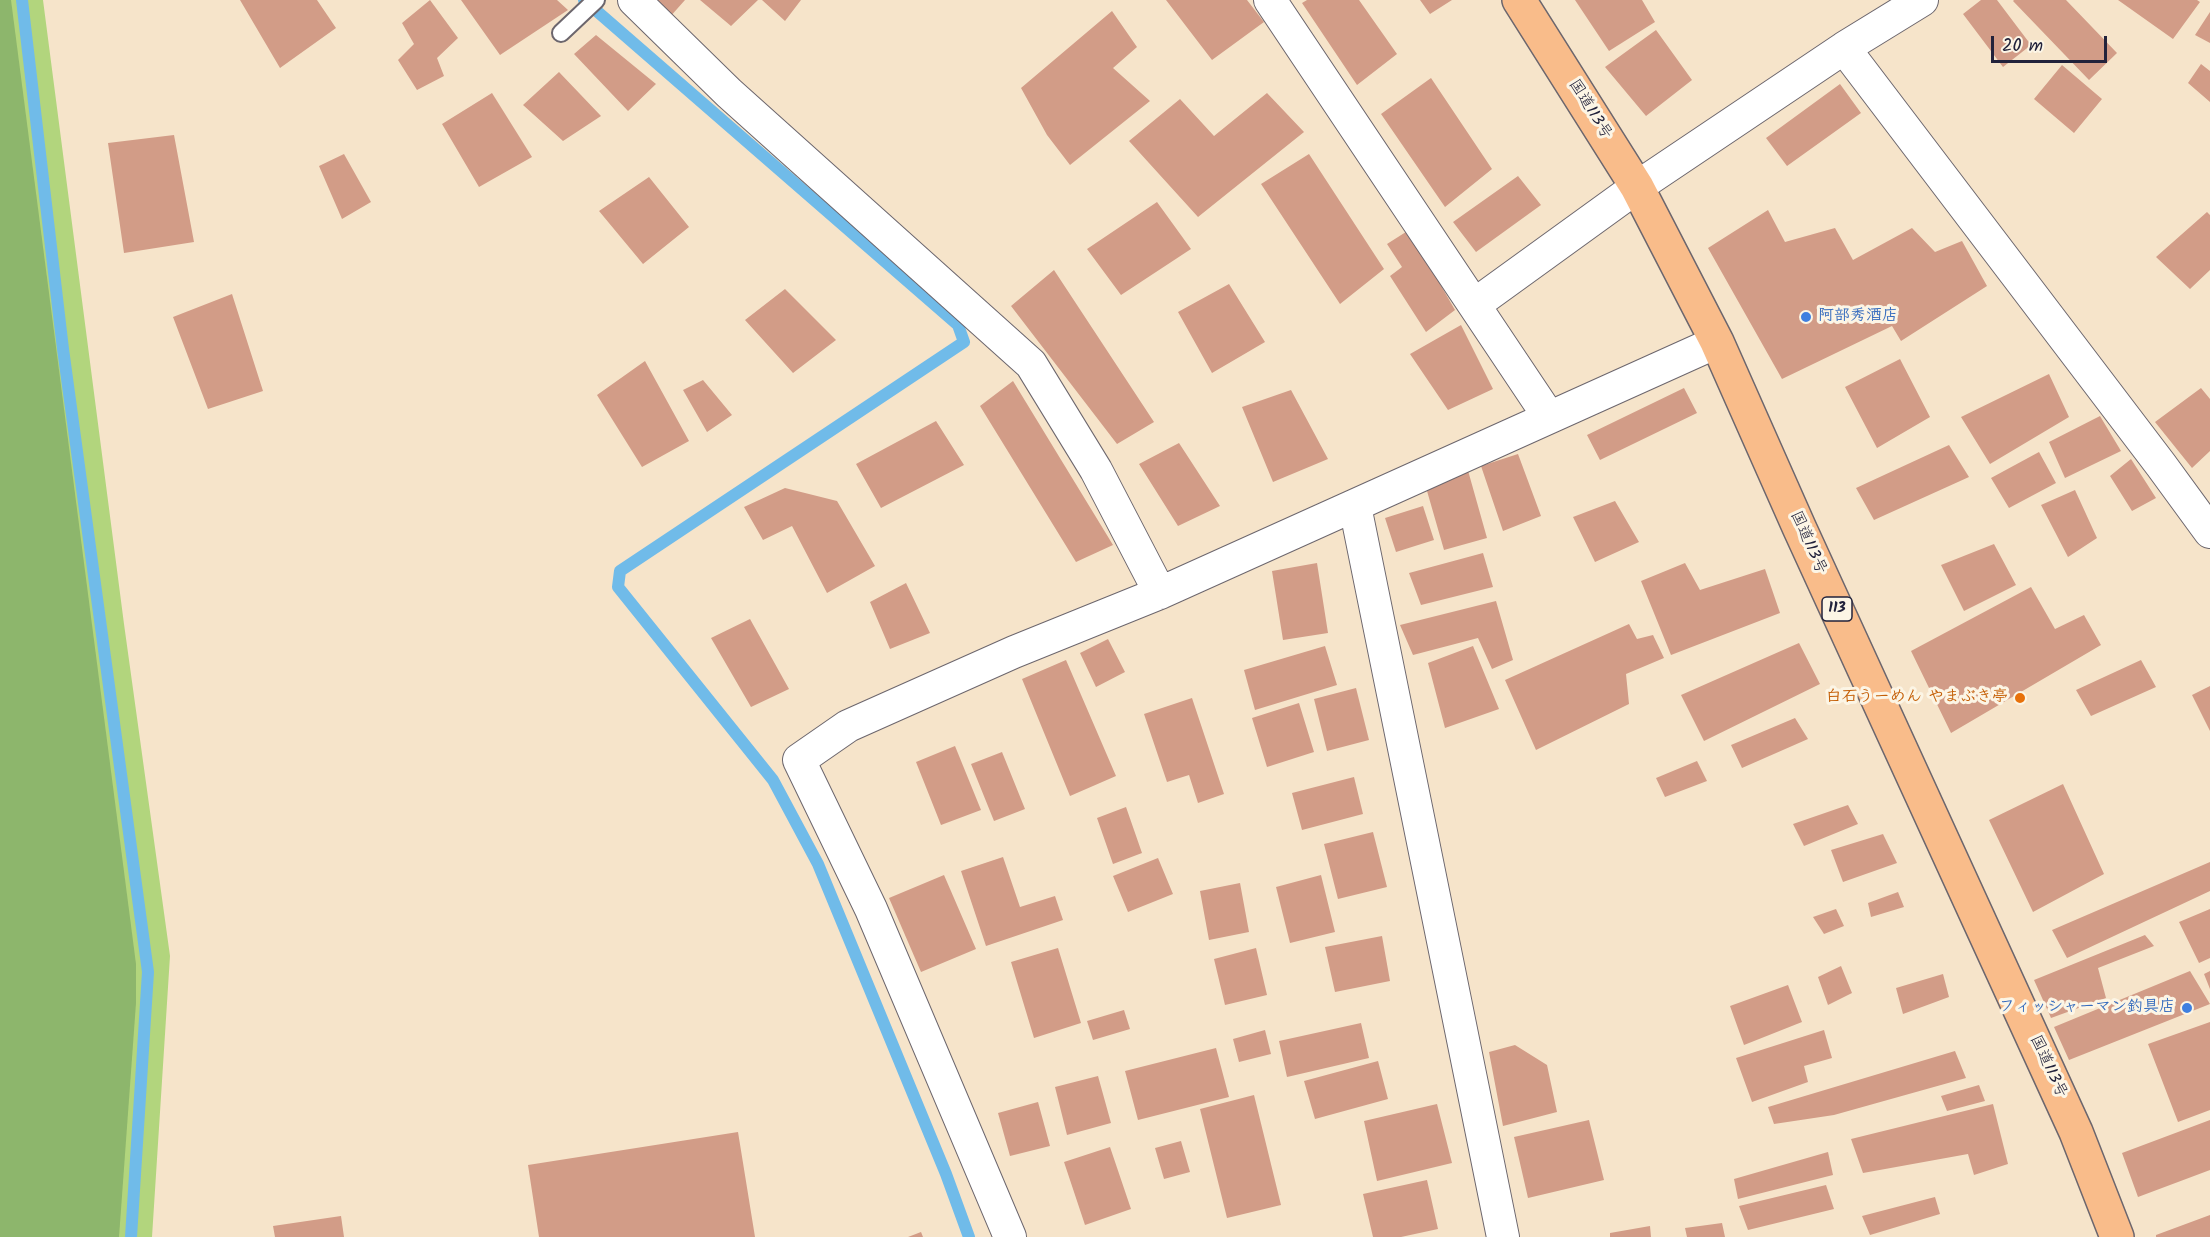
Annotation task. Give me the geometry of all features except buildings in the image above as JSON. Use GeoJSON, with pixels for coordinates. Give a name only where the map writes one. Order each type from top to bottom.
{"type":"FeatureCollection","features":[{"type":"Feature","properties":{"kind":"highway","name":"国道113号"},"geometry":{"type":"LineString","coordinates":[[1519,0],[1637,187],[1717,342],[1799,527],[2076,1132],[2117,1237]]}},
{"type":"Feature","properties":{"kind":"street"},"geometry":{"type":"LineString","coordinates":[[634,0],[729,93],[1031,364],[1096,470],[1160,593]]}},
{"type":"Feature","properties":{"kind":"street"},"geometry":{"type":"LineString","coordinates":[[1270,0],[1549,417]]}},
{"type":"Feature","properties":{"kind":"street"},"geometry":{"type":"LineString","coordinates":[[1474,305],[1637,187],[1844,48],[1922,0]]}},
{"type":"Feature","properties":{"kind":"street"},"geometry":{"type":"LineString","coordinates":[[1844,48],[2210,532]]}},
{"type":"Feature","properties":{"kind":"street"},"geometry":{"type":"LineString","coordinates":[[1010,1237],[871,909],[799,760],[848,726],[1014,652],[1160,593],[1717,342]]}},
{"type":"Feature","properties":{"kind":"street"},"geometry":{"type":"LineString","coordinates":[[1355,506],[1503,1237]]}},
{"type":"Feature","properties":{"kind":"lane"},"geometry":{"type":"LineString","coordinates":[[561,33],[596,0]]}},
{"type":"Feature","properties":{"kind":"green space"},"geometry":{"type":"Polygon","coordinates":[[[0,0],[43,0],[124,624],[170,956],[152,1237],[0,1237],[0,0]]]}},
{"type":"Feature","properties":{"kind":"green space"},"geometry":{"type":"Polygon","coordinates":[[[0,0],[11,0],[136,964],[136,1003],[119,1237],[0,1237],[0,0]]]}},
{"type":"Feature","properties":{"kind":"waterway"},"geometry":{"type":"LineString","coordinates":[[22,0],[63,349],[148,972],[131,1237]]}},
{"type":"Feature","properties":{"kind":"waterway"},"geometry":{"type":"LineString","coordinates":[[584,0],[958,325],[964,342],[620,571],[618,587],[773,780],[818,864],[946,1174],[969,1237]]}},
{"type":"Feature","properties":{"kind":"place","name":"阿部秀酒店"},"geometry":{"type":"Point","coordinates":[1806,317]}},
{"type":"Feature","properties":{"kind":"place","name":"白石うーめん やまぶき亭"},"geometry":{"type":"Point","coordinates":[2020,698]}},
{"type":"Feature","properties":{"kind":"place","name":"フィッシャーマン釣具店"},"geometry":{"type":"Point","coordinates":[2187,1008]}}]}
